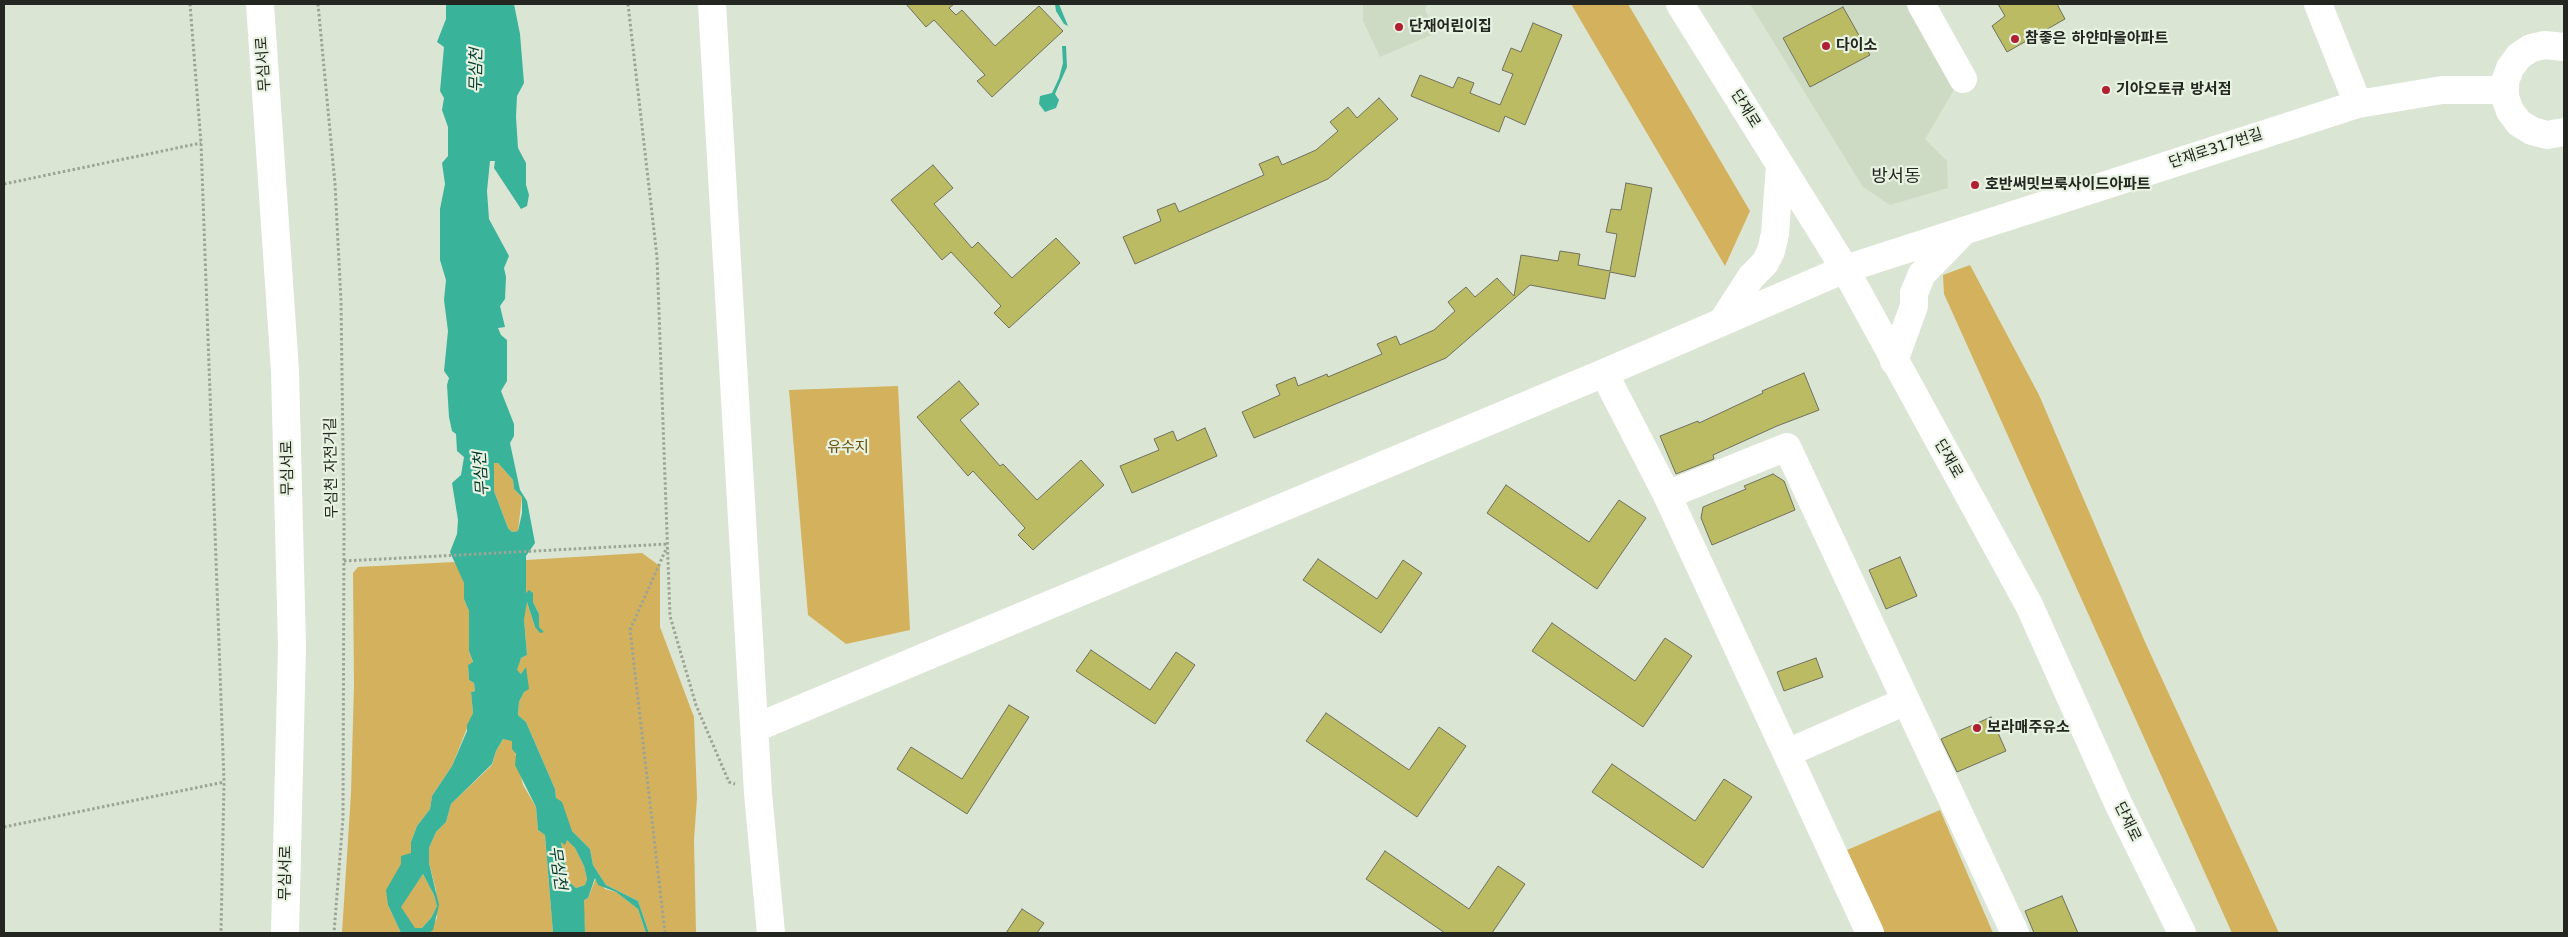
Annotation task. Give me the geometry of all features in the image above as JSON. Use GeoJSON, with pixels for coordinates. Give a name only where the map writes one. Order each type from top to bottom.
{"type":"FeatureCollection","features":[{"type":"Feature","properties":{"kind":"street","name":"무심서로"},"geometry":{"type":"LineString","coordinates":[[260,4],[285,371],[292,646],[285,933]]}},
{"type":"Feature","properties":{"kind":"street"},"geometry":{"type":"LineString","coordinates":[[712,4],[758,794],[771,933]]}},
{"type":"Feature","properties":{"kind":"street","name":"단재로"},"geometry":{"type":"LineString","coordinates":[[1680,4],[1845,269],[2028,605],[2118,802],[2182,933]]}},
{"type":"Feature","properties":{"kind":"street"},"geometry":{"type":"LineString","coordinates":[[1921,4],[1964,79]]}},
{"type":"Feature","properties":{"kind":"street"},"geometry":{"type":"LineString","coordinates":[[2318,4],[2358,104]]}},
{"type":"Feature","properties":{"kind":"street"},"geometry":{"type":"LineString","coordinates":[[2564,47],[2545,44],[2531,48],[2519,56],[2510,68],[2505,82],[2510,111],[2519,123],[2532,131],[2547,135],[2564,132]]}},
{"type":"Feature","properties":{"kind":"street","name":"단재로317번길"},"geometry":{"type":"LineString","coordinates":[[755,728],[1604,373],[1845,269],[2358,104],[2442,90],[2505,90]]}},
{"type":"Feature","properties":{"kind":"street"},"geometry":{"type":"LineString","coordinates":[[1722,322],[1751,277],[1765,264],[1771,251],[1775,234],[1780,165]]}},
{"type":"Feature","properties":{"kind":"street"},"geometry":{"type":"LineString","coordinates":[[1894,360],[1914,306],[1914,293],[1922,274],[1966,229]]}},
{"type":"Feature","properties":{"kind":"street"},"geometry":{"type":"LineString","coordinates":[[1604,373],[1666,495],[1870,933]]}},
{"type":"Feature","properties":{"kind":"street"},"geometry":{"type":"LineString","coordinates":[[1666,495],[1787,447],[2015,933]]}},
{"type":"Feature","properties":{"kind":"street"},"geometry":{"type":"LineString","coordinates":[[1786,753],[1906,702]]}},
{"type":"Feature","properties":{"kind":"path"},"geometry":{"type":"LineString","coordinates":[[190,4],[201,143],[224,782],[221,933]]}},
{"type":"Feature","properties":{"kind":"path","name":"무심천 자전거길"},"geometry":{"type":"LineString","coordinates":[[318,4],[334,184],[341,301],[344,818],[334,933]]}},
{"type":"Feature","properties":{"kind":"path"},"geometry":{"type":"LineString","coordinates":[[628,4],[657,257],[670,616],[696,705],[729,782],[758,794]]}},
{"type":"Feature","properties":{"kind":"path"},"geometry":{"type":"LineString","coordinates":[[4,184],[201,143]]}},
{"type":"Feature","properties":{"kind":"path"},"geometry":{"type":"LineString","coordinates":[[344,561],[668,544]]}},
{"type":"Feature","properties":{"kind":"path"},"geometry":{"type":"LineString","coordinates":[[665,933],[630,630],[668,544]]}},
{"type":"Feature","properties":{"kind":"path"},"geometry":{"type":"LineString","coordinates":[[4,827],[224,782]]}},
{"type":"Feature","properties":{"kind":"shaded area","name":"단재어린이집"},"geometry":{"type":"Polygon","coordinates":[[[1363,4],[1427,4],[1425,10],[1436,33],[1380,57],[1363,21],[1363,4]]]}},
{"type":"Feature","properties":{"kind":"shaded area"},"geometry":{"type":"Polygon","coordinates":[[[1750,4],[1909,4],[1955,88],[1925,139],[1947,161],[1948,188],[1890,205],[1863,187],[1750,4]]]}},
{"type":"Feature","properties":{"kind":"green space"},"geometry":{"type":"Polygon","coordinates":[[[1571,4],[1628,4],[1750,211],[1725,266],[1571,4]]]}},
{"type":"Feature","properties":{"kind":"green space"},"geometry":{"type":"Polygon","coordinates":[[[1970,265],[2039,395],[2145,642],[2279,933],[2232,933],[1944,294],[1943,275],[1970,265]]]}},
{"type":"Feature","properties":{"kind":"green space","name":"유수지"},"geometry":{"type":"Polygon","coordinates":[[[898,386],[910,630],[846,644],[808,615],[789,390],[898,386]]]}},
{"type":"Feature","properties":{"kind":"green space"},"geometry":{"type":"Polygon","coordinates":[[[494,463],[498,463],[513,480],[514,489],[522,497],[518,531],[512,532],[508,528],[494,491],[494,463]]]}},
{"type":"Feature","properties":{"kind":"green space"},"geometry":{"type":"Polygon","coordinates":[[[642,553],[660,566],[660,627],[694,717],[697,798],[694,840],[696,933],[649,933],[638,901],[606,885],[593,865],[590,849],[572,831],[556,798],[555,789],[526,722],[518,715],[519,702],[524,692],[526,668],[521,674],[516,670],[521,658],[527,655],[524,604],[527,602],[535,627],[539,627],[539,614],[533,602],[533,593],[526,594],[526,560],[642,553]]]}},
{"type":"Feature","properties":{"kind":"green space"},"geometry":{"type":"Polygon","coordinates":[[[454,562],[460,569],[464,583],[464,599],[469,611],[469,651],[473,663],[468,665],[469,680],[474,683],[475,691],[471,692],[473,713],[452,766],[432,796],[430,809],[417,826],[411,842],[411,853],[396,874],[388,905],[401,933],[342,933],[351,793],[354,686],[353,573],[358,567],[454,562]]]}},
{"type":"Feature","properties":{"kind":"green space"},"geometry":{"type":"Polygon","coordinates":[[[503,739],[512,740],[523,785],[536,807],[538,830],[545,835],[553,933],[429,933],[437,918],[436,890],[429,863],[429,848],[436,832],[446,822],[451,804],[492,765],[496,751],[503,739]]]}},
{"type":"Feature","properties":{"kind":"green space"},"geometry":{"type":"Polygon","coordinates":[[[1940,810],[1993,933],[1883,933],[1847,850],[1940,810]]]}},
{"type":"Feature","properties":{"kind":"green space"},"geometry":{"type":"Polygon","coordinates":[[[567,839],[575,848],[584,866],[587,879],[585,885],[576,888],[568,881],[561,842],[567,839]]]}},
{"type":"Feature","properties":{"kind":"green space"},"geometry":{"type":"Polygon","coordinates":[[[423,874],[434,895],[437,906],[431,918],[422,928],[415,929],[400,907],[423,874]]]}},
{"type":"Feature","properties":{"kind":"green space"},"geometry":{"type":"Polygon","coordinates":[[[596,878],[605,889],[616,892],[638,909],[646,933],[585,933],[583,900],[588,898],[596,878]]]}},
{"type":"Feature","properties":{"kind":"water","name":"무심천"},"geometry":{"type":"Polygon","coordinates":[[[446,4],[514,4],[520,34],[524,83],[517,96],[516,117],[518,148],[526,163],[526,185],[529,195],[527,206],[521,209],[494,168],[495,161],[490,161],[487,191],[489,219],[509,256],[504,268],[506,277],[505,299],[500,306],[505,327],[498,328],[501,335],[507,340],[507,381],[501,391],[514,424],[514,436],[510,443],[520,490],[527,501],[535,543],[526,556],[526,593],[529,590],[533,593],[533,602],[539,614],[539,627],[544,632],[540,633],[535,627],[527,602],[524,619],[527,655],[521,658],[517,670],[521,674],[526,667],[529,689],[524,692],[519,702],[518,715],[526,722],[555,789],[556,798],[562,802],[572,831],[590,849],[593,865],[606,885],[638,901],[649,933],[646,933],[638,909],[616,892],[598,885],[595,878],[588,898],[584,900],[585,933],[553,933],[545,835],[538,830],[536,807],[515,765],[516,754],[512,749],[512,741],[503,739],[496,751],[492,764],[451,804],[446,822],[436,832],[429,848],[429,863],[439,905],[433,930],[429,933],[401,933],[388,905],[386,890],[401,864],[401,856],[411,853],[411,842],[417,826],[430,809],[432,796],[452,766],[467,731],[467,725],[473,713],[471,692],[475,691],[474,683],[469,680],[468,665],[473,662],[469,651],[469,611],[464,599],[464,583],[450,552],[457,534],[458,520],[452,483],[461,475],[464,457],[457,451],[456,434],[452,431],[447,385],[449,378],[444,371],[448,331],[444,300],[446,280],[440,260],[440,209],[445,184],[442,163],[448,156],[448,127],[442,110],[444,98],[440,91],[444,47],[437,42],[446,19],[446,4]],[[494,463],[494,491],[508,528],[512,532],[518,531],[522,513],[522,497],[514,489],[513,480],[498,463],[494,463]],[[567,840],[565,845],[561,842],[568,881],[576,888],[585,885],[587,879],[584,866],[575,848],[567,840]],[[423,874],[401,907],[415,928],[422,928],[431,918],[437,906],[434,895],[423,874]]]}},
{"type":"Feature","properties":{"kind":"water"},"geometry":{"type":"Polygon","coordinates":[[[1055,4],[1059,4],[1068,26],[1064,24],[1056,11],[1055,4]]]}},
{"type":"Feature","properties":{"kind":"water"},"geometry":{"type":"Polygon","coordinates":[[[1062,46],[1066,46],[1067,67],[1055,94],[1059,100],[1056,108],[1045,112],[1039,104],[1040,96],[1052,93],[1059,78],[1063,63],[1062,46]]]}},
{"type":"Feature","properties":{"kind":"building"},"geometry":{"type":"Polygon","coordinates":[[[906,4],[954,4],[949,8],[956,15],[962,10],[995,46],[1039,6],[1063,31],[992,97],[977,81],[985,75],[934,20],[926,27],[906,4]]]}},
{"type":"Feature","properties":{"kind":"building","name":"참좋은 하얀마을아파트"},"geometry":{"type":"Polygon","coordinates":[[[1998,4],[2057,4],[2065,19],[2007,52],[1992,26],[2005,16],[1998,4]]]}},
{"type":"Feature","properties":{"kind":"building","name":"다이소"},"geometry":{"type":"Polygon","coordinates":[[[1843,7],[1870,55],[1810,87],[1783,38],[1843,7]]]}},
{"type":"Feature","properties":{"kind":"building"},"geometry":{"type":"Polygon","coordinates":[[[1533,23],[1562,35],[1525,125],[1505,116],[1499,132],[1411,96],[1420,75],[1453,88],[1458,77],[1474,83],[1470,93],[1500,105],[1513,74],[1502,70],[1511,48],[1521,52],[1533,23]]]}},
{"type":"Feature","properties":{"kind":"building"},"geometry":{"type":"Polygon","coordinates":[[[1379,98],[1398,119],[1328,179],[1135,264],[1123,237],[1161,221],[1157,210],[1175,203],[1179,212],[1264,175],[1259,164],[1278,156],[1282,165],[1316,150],[1338,131],[1330,122],[1348,107],[1357,118],[1379,98]]]}},
{"type":"Feature","properties":{"kind":"building"},"geometry":{"type":"Polygon","coordinates":[[[933,165],[953,188],[934,204],[972,248],[978,242],[1012,278],[1056,238],[1080,263],[1009,328],[994,313],[1001,306],[951,252],[942,260],[891,200],[933,165]]]}},
{"type":"Feature","properties":{"kind":"building"},"geometry":{"type":"Polygon","coordinates":[[[1626,183],[1652,188],[1635,277],[1610,272],[1605,299],[1530,285],[1446,358],[1254,438],[1242,412],[1280,395],[1276,385],[1295,377],[1298,386],[1327,374],[1328,377],[1382,354],[1377,344],[1396,336],[1400,345],[1434,330],[1455,311],[1448,302],[1466,287],[1475,297],[1497,278],[1514,296],[1521,255],[1558,261],[1560,251],[1580,254],[1578,265],[1610,271],[1617,234],[1606,232],[1611,209],[1621,210],[1626,183]]]}},
{"type":"Feature","properties":{"kind":"building"},"geometry":{"type":"Polygon","coordinates":[[[1804,373],[1819,410],[1777,426],[1713,455],[1714,459],[1676,474],[1660,436],[1698,421],[1699,423],[1763,393],[1762,391],[1804,373]]]}},
{"type":"Feature","properties":{"kind":"building"},"geometry":{"type":"Polygon","coordinates":[[[959,381],[979,404],[960,420],[1000,466],[1003,464],[1037,500],[1081,460],[1104,485],[1033,550],[1018,535],[1025,528],[973,471],[968,476],[917,417],[959,381]]]}},
{"type":"Feature","properties":{"kind":"building"},"geometry":{"type":"Polygon","coordinates":[[[1205,428],[1217,456],[1132,493],[1120,466],[1159,450],[1154,439],[1173,431],[1177,441],[1205,428]]]}},
{"type":"Feature","properties":{"kind":"building"},"geometry":{"type":"Polygon","coordinates":[[[1773,474],[1784,481],[1795,510],[1712,545],[1701,518],[1703,507],[1746,489],[1744,486],[1773,474]]]}},
{"type":"Feature","properties":{"kind":"building"},"geometry":{"type":"Polygon","coordinates":[[[1506,485],[1589,542],[1619,500],[1646,518],[1597,589],[1487,513],[1506,485]]]}},
{"type":"Feature","properties":{"kind":"building"},"geometry":{"type":"Polygon","coordinates":[[[1900,557],[1917,596],[1886,609],[1869,570],[1900,557]]]}},
{"type":"Feature","properties":{"kind":"building"},"geometry":{"type":"Polygon","coordinates":[[[1318,559],[1377,599],[1403,560],[1422,573],[1381,633],[1303,580],[1318,559]]]}},
{"type":"Feature","properties":{"kind":"building"},"geometry":{"type":"Polygon","coordinates":[[[1552,623],[1635,681],[1665,638],[1692,656],[1643,727],[1532,651],[1552,623]]]}},
{"type":"Feature","properties":{"kind":"building"},"geometry":{"type":"Polygon","coordinates":[[[1091,650],[1150,690],[1176,652],[1195,665],[1155,724],[1076,671],[1091,650]]]}},
{"type":"Feature","properties":{"kind":"building"},"geometry":{"type":"Polygon","coordinates":[[[1816,658],[1823,677],[1784,691],[1777,672],[1816,658]]]}},
{"type":"Feature","properties":{"kind":"building"},"geometry":{"type":"Polygon","coordinates":[[[1009,705],[1029,717],[967,814],[897,769],[911,747],[962,779],[1009,705]]]}},
{"type":"Feature","properties":{"kind":"building"},"geometry":{"type":"Polygon","coordinates":[[[1326,713],[1409,770],[1439,727],[1466,746],[1417,817],[1306,741],[1326,713]]]}},
{"type":"Feature","properties":{"kind":"building"},"geometry":{"type":"Polygon","coordinates":[[[1991,717],[2006,751],[1957,772],[1941,739],[1991,717]]]}},
{"type":"Feature","properties":{"kind":"building"},"geometry":{"type":"Polygon","coordinates":[[[1612,764],[1695,821],[1724,779],[1752,797],[1703,868],[1592,792],[1612,764]]]}},
{"type":"Feature","properties":{"kind":"building"},"geometry":{"type":"Polygon","coordinates":[[[1385,851],[1469,909],[1498,866],[1525,884],[1492,933],[1445,933],[1366,879],[1385,851]]]}},
{"type":"Feature","properties":{"kind":"building"},"geometry":{"type":"Polygon","coordinates":[[[2062,896],[2078,933],[2034,933],[2025,911],[2062,896]]]}},
{"type":"Feature","properties":{"kind":"building"},"geometry":{"type":"Polygon","coordinates":[[[1022,909],[1044,923],[1037,933],[1006,933],[1022,909]]]}},
{"type":"Feature","properties":{"kind":"place","name":"단재어린이집"},"geometry":{"type":"Point","coordinates":[1399,27]}},
{"type":"Feature","properties":{"kind":"place","name":"참좋은 하얀마을아파트"},"geometry":{"type":"Point","coordinates":[2015,39]}},
{"type":"Feature","properties":{"kind":"place","name":"다이소"},"geometry":{"type":"Point","coordinates":[1826,46]}},
{"type":"Feature","properties":{"kind":"place","name":"기아오토큐 방서점"},"geometry":{"type":"Point","coordinates":[2106,90]}},
{"type":"Feature","properties":{"kind":"place","name":"호반써밋브룩사이드아파트"},"geometry":{"type":"Point","coordinates":[1975,185]}},
{"type":"Feature","properties":{"kind":"place","name":"보라매주유소"},"geometry":{"type":"Point","coordinates":[1977,728]}},
{"type":"Feature","properties":{"kind":"district","name":"방서동"},"geometry":{"type":"Point","coordinates":[1896,177]}}]}
